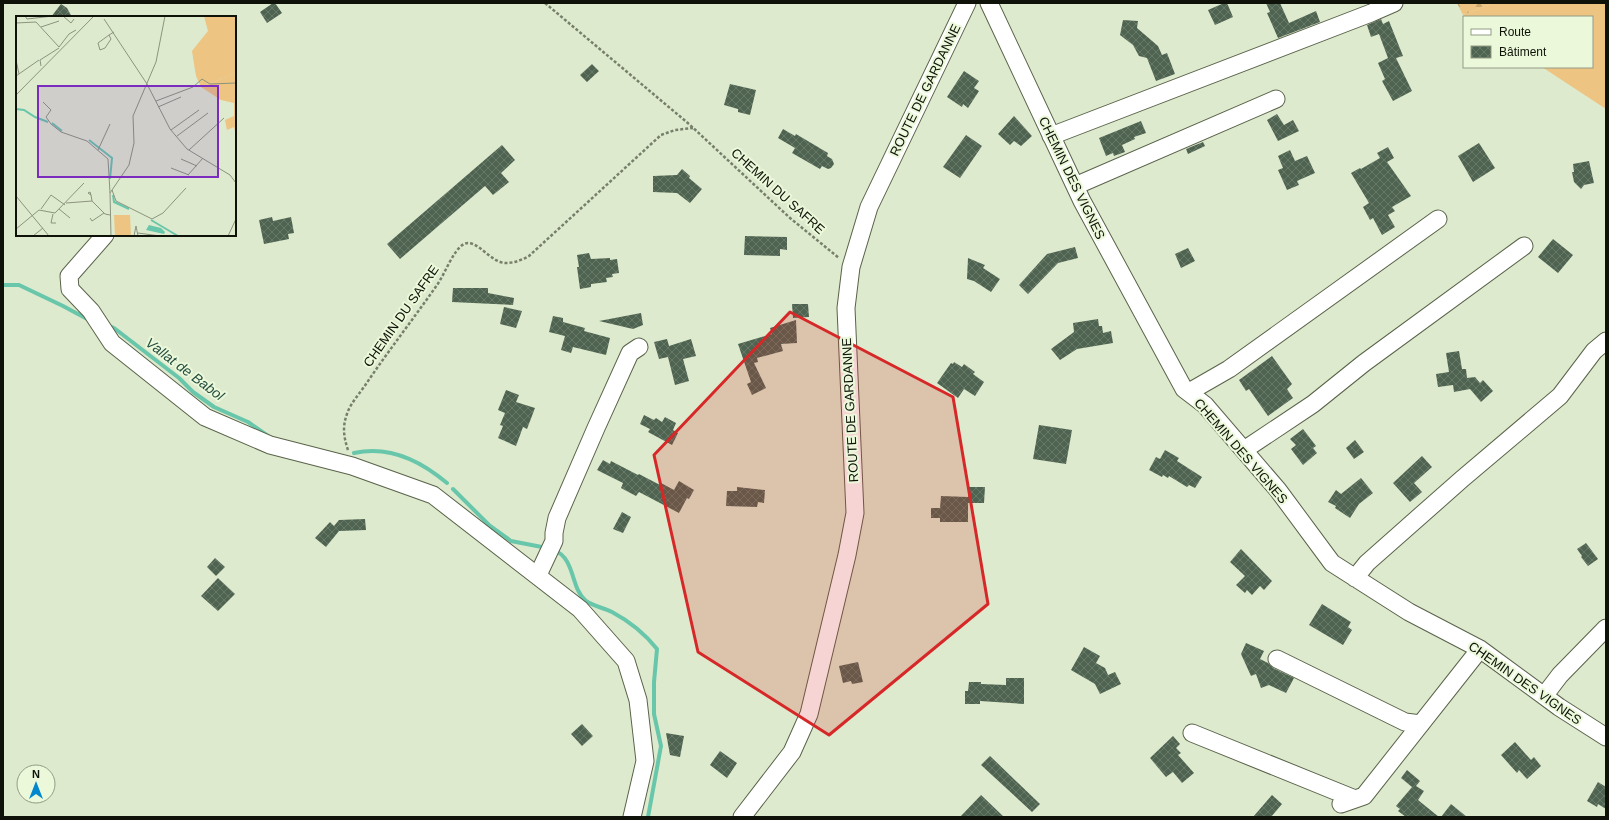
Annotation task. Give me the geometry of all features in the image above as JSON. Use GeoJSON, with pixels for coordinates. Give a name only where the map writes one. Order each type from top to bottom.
{"type":"FeatureCollection","features":[{"type":"Feature","properties":{"kind":"street","name":"ROUTE DE GARDANNE"},"geometry":{"type":"LineString","coordinates":[[742,817],[792,752],[809,714],[847,555],[855,514],[846,308],[851,267],[869,207],[967,3]]}},
{"type":"Feature","properties":{"kind":"street","name":"CHEMIN DES VIGNES"},"geometry":{"type":"LineString","coordinates":[[989,3],[1075,186],[1184,389],[1205,405],[1244,450],[1278,490],[1332,563],[1410,612],[1480,649],[1580,721],[1606,736]]}},
{"type":"Feature","properties":{"kind":"street"},"geometry":{"type":"LineString","coordinates":[[1051,136],[1394,3]]}},
{"type":"Feature","properties":{"kind":"street"},"geometry":{"type":"LineString","coordinates":[[1075,186],[1276,99]]}},
{"type":"Feature","properties":{"kind":"street"},"geometry":{"type":"LineString","coordinates":[[1188,392],[1229,369],[1438,219]]}},
{"type":"Feature","properties":{"kind":"street"},"geometry":{"type":"LineString","coordinates":[[104,236],[69,276],[70,289],[92,311],[112,343],[205,417],[270,446],[352,466],[433,495],[580,609],[626,661],[638,700],[645,761],[632,817]]}},
{"type":"Feature","properties":{"kind":"street"},"geometry":{"type":"LineString","coordinates":[[1244,450],[1313,404],[1364,364],[1524,246]]}},
{"type":"Feature","properties":{"kind":"street"},"geometry":{"type":"LineString","coordinates":[[1355,578],[1368,563],[1462,479],[1560,396],[1594,351],[1606,341]]}},
{"type":"Feature","properties":{"kind":"street"},"geometry":{"type":"LineString","coordinates":[[538,575],[554,541],[557,518],[596,428],[630,353],[639,347]]}},
{"type":"Feature","properties":{"kind":"street"},"geometry":{"type":"LineString","coordinates":[[1544,696],[1560,675],[1606,628]]}},
{"type":"Feature","properties":{"kind":"street"},"geometry":{"type":"LineString","coordinates":[[1192,733],[1348,802],[1364,796],[1480,649]]}},
{"type":"Feature","properties":{"kind":"street"},"geometry":{"type":"LineString","coordinates":[[1277,659],[1405,722],[1421,724]]}},
{"type":"Feature","properties":{"kind":"path","name":"CHEMIN DU SAFRE"},"geometry":{"type":"LineString","coordinates":[[545,3],[693,128],[790,218],[851,267]]}},
{"type":"Feature","properties":{"kind":"path","name":"CHEMIN DU SAFRE"},"geometry":{"type":"LineString","coordinates":[[352,466],[344,439],[344,424],[347,413],[387,352],[416,316],[444,275],[458,248],[466,243],[475,245],[494,260],[505,263],[517,262],[529,256],[661,136],[675,130],[693,128]]}},
{"type":"Feature","properties":{"kind":"highlighted area"},"geometry":{"type":"Polygon","coordinates":[[[790,312],[953,397],[988,604],[829,735],[698,652],[654,455],[790,312]]]}},
{"type":"Feature","properties":{"kind":"green space"},"geometry":{"type":"Polygon","coordinates":[[[1457,3],[1493,3],[1463,15],[1457,3]]]}},
{"type":"Feature","properties":{"kind":"green space"},"geometry":{"type":"Polygon","coordinates":[[[1493,3],[1606,3],[1606,109],[1544,68],[1593,68],[1593,16],[1463,15],[1493,3]]]}},
{"type":"Feature","properties":{"kind":"building"},"geometry":{"type":"Polygon","coordinates":[[[275,3],[282,13],[267,23],[260,12],[275,3]]]}},
{"type":"Feature","properties":{"kind":"building"},"geometry":{"type":"Polygon","coordinates":[[[1227,3],[1233,17],[1215,25],[1208,10],[1227,3]]]}},
{"type":"Feature","properties":{"kind":"building"},"geometry":{"type":"Polygon","coordinates":[[[1266,3],[1280,3],[1289,23],[1316,11],[1320,22],[1278,38],[1267,13],[1270,12],[1266,3]]]}},
{"type":"Feature","properties":{"kind":"building"},"geometry":{"type":"Polygon","coordinates":[[[61,4],[67,8],[71,16],[52,16],[61,4]]]}},
{"type":"Feature","properties":{"kind":"building"},"geometry":{"type":"Polygon","coordinates":[[[1381,19],[1383,24],[1389,21],[1403,56],[1396,58],[1412,91],[1393,101],[1382,81],[1385,79],[1378,63],[1388,58],[1379,34],[1371,37],[1367,25],[1381,19]]]}},
{"type":"Feature","properties":{"kind":"building"},"geometry":{"type":"Polygon","coordinates":[[[1123,20],[1138,21],[1137,28],[1158,46],[1162,55],[1167,53],[1175,74],[1156,81],[1147,58],[1139,56],[1133,45],[1120,35],[1123,20]]]}},
{"type":"Feature","properties":{"kind":"building"},"geometry":{"type":"Polygon","coordinates":[[[592,64],[599,71],[587,82],[580,75],[592,64]]]}},
{"type":"Feature","properties":{"kind":"building"},"geometry":{"type":"Polygon","coordinates":[[[964,71],[979,81],[974,88],[979,91],[968,108],[963,104],[962,107],[947,97],[964,71]]]}},
{"type":"Feature","properties":{"kind":"building"},"geometry":{"type":"Polygon","coordinates":[[[730,84],[756,90],[750,115],[738,112],[738,109],[724,105],[730,84]]]}},
{"type":"Feature","properties":{"kind":"building"},"geometry":{"type":"Polygon","coordinates":[[[1277,114],[1284,125],[1293,120],[1299,131],[1278,141],[1267,120],[1277,114]]]}},
{"type":"Feature","properties":{"kind":"building"},"geometry":{"type":"Polygon","coordinates":[[[1014,116],[1032,136],[1021,146],[1014,141],[1010,145],[998,134],[1014,116]]]}},
{"type":"Feature","properties":{"kind":"building"},"geometry":{"type":"Polygon","coordinates":[[[1141,121],[1146,133],[1134,137],[1135,139],[1122,145],[1125,152],[1114,156],[1113,153],[1106,156],[1099,138],[1141,121]]]}},
{"type":"Feature","properties":{"kind":"building"},"geometry":{"type":"Polygon","coordinates":[[[783,129],[795,136],[796,134],[828,153],[827,156],[832,159],[834,164],[831,168],[828,169],[822,166],[820,169],[792,153],[795,148],[778,138],[783,129]]]}},
{"type":"Feature","properties":{"kind":"building"},"geometry":{"type":"Polygon","coordinates":[[[966,135],[982,146],[960,178],[943,167],[966,135]]]}},
{"type":"Feature","properties":{"kind":"building"},"geometry":{"type":"Polygon","coordinates":[[[1203,142],[1205,146],[1188,154],[1186,149],[1203,142]]]}},
{"type":"Feature","properties":{"kind":"building"},"geometry":{"type":"Polygon","coordinates":[[[1479,143],[1495,168],[1473,182],[1458,156],[1479,143]]]}},
{"type":"Feature","properties":{"kind":"building"},"geometry":{"type":"Polygon","coordinates":[[[502,145],[515,160],[501,173],[509,182],[493,195],[485,186],[400,259],[387,244],[502,145]]]}},
{"type":"Feature","properties":{"kind":"building"},"geometry":{"type":"Polygon","coordinates":[[[1388,147],[1394,158],[1387,162],[1411,196],[1392,207],[1395,211],[1388,215],[1395,227],[1382,235],[1373,218],[1370,220],[1363,207],[1369,203],[1351,173],[1380,158],[1377,153],[1388,147]]]}},
{"type":"Feature","properties":{"kind":"building"},"geometry":{"type":"Polygon","coordinates":[[[1290,150],[1295,161],[1307,156],[1315,173],[1297,181],[1299,185],[1287,190],[1278,170],[1283,168],[1278,156],[1290,150]]]}},
{"type":"Feature","properties":{"kind":"building"},"geometry":{"type":"Polygon","coordinates":[[[1589,161],[1594,183],[1584,185],[1581,189],[1574,182],[1572,172],[1574,172],[1573,164],[1589,161]]]}},
{"type":"Feature","properties":{"kind":"building"},"geometry":{"type":"Polygon","coordinates":[[[682,169],[690,176],[689,178],[702,189],[690,203],[677,193],[653,192],[653,176],[677,175],[682,169]]]}},
{"type":"Feature","properties":{"kind":"building"},"geometry":{"type":"Polygon","coordinates":[[[272,217],[273,221],[291,217],[294,233],[288,234],[289,239],[264,244],[259,220],[272,217]]]}},
{"type":"Feature","properties":{"kind":"building"},"geometry":{"type":"Polygon","coordinates":[[[745,236],[787,237],[787,250],[780,249],[780,256],[744,255],[745,236]]]}},
{"type":"Feature","properties":{"kind":"building"},"geometry":{"type":"Polygon","coordinates":[[[1553,239],[1573,255],[1558,273],[1538,257],[1553,239]]]}},
{"type":"Feature","properties":{"kind":"building"},"geometry":{"type":"Polygon","coordinates":[[[1075,247],[1078,258],[1058,263],[1028,294],[1019,285],[1047,254],[1075,247]]]}},
{"type":"Feature","properties":{"kind":"building"},"geometry":{"type":"Polygon","coordinates":[[[1188,248],[1195,261],[1181,268],[1175,254],[1188,248]]]}},
{"type":"Feature","properties":{"kind":"building"},"geometry":{"type":"Polygon","coordinates":[[[589,253],[591,259],[617,259],[619,273],[612,274],[613,277],[606,278],[607,282],[591,284],[591,287],[580,289],[577,255],[589,253]]]}},
{"type":"Feature","properties":{"kind":"building"},"geometry":{"type":"Polygon","coordinates":[[[968,258],[985,265],[983,268],[1000,279],[991,292],[974,281],[967,279],[968,258]]]}},
{"type":"Feature","properties":{"kind":"building"},"geometry":{"type":"Polygon","coordinates":[[[453,288],[488,288],[488,293],[514,298],[513,305],[452,302],[453,288]]]}},
{"type":"Feature","properties":{"kind":"building"},"geometry":{"type":"Polygon","coordinates":[[[792,304],[808,304],[809,317],[793,318],[792,304]]]}},
{"type":"Feature","properties":{"kind":"building"},"geometry":{"type":"Polygon","coordinates":[[[504,307],[522,311],[516,328],[500,324],[504,307]]]}},
{"type":"Feature","properties":{"kind":"building"},"geometry":{"type":"Polygon","coordinates":[[[641,313],[643,325],[633,329],[599,321],[641,313]]]}},
{"type":"Feature","properties":{"kind":"building"},"geometry":{"type":"Polygon","coordinates":[[[553,316],[563,318],[563,322],[585,328],[584,331],[610,338],[606,355],[573,347],[571,353],[561,350],[565,336],[549,332],[553,316]]]}},
{"type":"Feature","properties":{"kind":"building"},"geometry":{"type":"Polygon","coordinates":[[[1098,319],[1099,326],[1102,326],[1103,333],[1111,331],[1113,343],[1077,349],[1060,360],[1051,349],[1074,332],[1073,323],[1098,319]]]}},
{"type":"Feature","properties":{"kind":"building"},"geometry":{"type":"Polygon","coordinates":[[[796,320],[797,343],[781,344],[783,351],[757,358],[758,362],[754,363],[766,388],[752,395],[747,384],[751,382],[738,344],[772,334],[770,328],[796,320]]]}},
{"type":"Feature","properties":{"kind":"building"},"geometry":{"type":"Polygon","coordinates":[[[667,339],[669,346],[691,339],[696,356],[683,359],[689,381],[675,385],[668,357],[659,359],[654,342],[667,339]]]}},
{"type":"Feature","properties":{"kind":"building"},"geometry":{"type":"Polygon","coordinates":[[[1459,351],[1462,369],[1466,369],[1467,378],[1475,377],[1480,383],[1483,380],[1493,391],[1481,402],[1470,389],[1454,392],[1453,385],[1438,387],[1436,374],[1449,372],[1446,353],[1459,351]]]}},
{"type":"Feature","properties":{"kind":"building"},"geometry":{"type":"Polygon","coordinates":[[[1272,356],[1292,384],[1287,389],[1293,398],[1268,416],[1249,389],[1246,391],[1239,380],[1272,356]]]}},
{"type":"Feature","properties":{"kind":"building"},"geometry":{"type":"Polygon","coordinates":[[[954,362],[962,367],[964,364],[975,372],[973,374],[984,382],[975,396],[964,389],[958,398],[937,383],[951,363],[953,364],[954,362]]]}},
{"type":"Feature","properties":{"kind":"building"},"geometry":{"type":"Polygon","coordinates":[[[506,390],[519,395],[516,402],[535,408],[527,429],[523,427],[516,446],[498,438],[503,426],[500,425],[505,413],[498,410],[506,390]]]}},
{"type":"Feature","properties":{"kind":"building"},"geometry":{"type":"Polygon","coordinates":[[[644,415],[654,420],[656,418],[662,422],[665,417],[676,423],[673,430],[678,433],[672,445],[648,432],[650,429],[640,424],[644,415]]]}},
{"type":"Feature","properties":{"kind":"building"},"geometry":{"type":"Polygon","coordinates":[[[1039,425],[1072,430],[1066,464],[1033,459],[1039,425]]]}},
{"type":"Feature","properties":{"kind":"building"},"geometry":{"type":"Polygon","coordinates":[[[1303,429],[1316,446],[1313,448],[1317,453],[1303,465],[1291,449],[1296,445],[1290,439],[1303,429]]]}},
{"type":"Feature","properties":{"kind":"building"},"geometry":{"type":"Polygon","coordinates":[[[1355,440],[1364,452],[1354,459],[1346,448],[1355,440]]]}},
{"type":"Feature","properties":{"kind":"building"},"geometry":{"type":"Polygon","coordinates":[[[1165,450],[1179,458],[1177,461],[1202,477],[1195,488],[1189,485],[1187,487],[1169,476],[1168,478],[1163,475],[1162,477],[1149,470],[1156,457],[1160,459],[1165,450]]]}},
{"type":"Feature","properties":{"kind":"building"},"geometry":{"type":"Polygon","coordinates":[[[1422,456],[1432,467],[1414,483],[1422,492],[1410,502],[1393,483],[1422,456]]]}},
{"type":"Feature","properties":{"kind":"building"},"geometry":{"type":"Polygon","coordinates":[[[603,460],[610,464],[611,461],[638,475],[639,474],[660,485],[661,483],[674,490],[679,481],[694,490],[689,499],[687,498],[679,513],[639,492],[636,496],[621,488],[623,483],[597,470],[603,460]]]}},
{"type":"Feature","properties":{"kind":"building"},"geometry":{"type":"Polygon","coordinates":[[[1361,478],[1373,493],[1359,504],[1350,518],[1335,508],[1336,506],[1328,502],[1336,490],[1341,494],[1361,478]]]}},
{"type":"Feature","properties":{"kind":"building"},"geometry":{"type":"Polygon","coordinates":[[[737,487],[765,490],[764,503],[758,502],[757,507],[726,506],[727,491],[737,491],[737,487]]]}},
{"type":"Feature","properties":{"kind":"building"},"geometry":{"type":"Polygon","coordinates":[[[968,487],[985,487],[984,503],[968,503],[968,522],[940,522],[940,518],[931,518],[931,508],[940,508],[941,496],[968,497],[968,487]]]}},
{"type":"Feature","properties":{"kind":"building"},"geometry":{"type":"Polygon","coordinates":[[[622,512],[631,517],[623,533],[613,529],[622,512]]]}},
{"type":"Feature","properties":{"kind":"building"},"geometry":{"type":"Polygon","coordinates":[[[365,519],[366,530],[339,531],[326,547],[315,538],[330,522],[334,526],[339,520],[365,519]]]}},
{"type":"Feature","properties":{"kind":"building"},"geometry":{"type":"Polygon","coordinates":[[[1586,543],[1598,559],[1588,566],[1577,549],[1586,543]]]}},
{"type":"Feature","properties":{"kind":"building"},"geometry":{"type":"Polygon","coordinates":[[[1241,549],[1272,581],[1264,590],[1260,586],[1252,595],[1247,590],[1245,593],[1236,585],[1245,576],[1230,562],[1241,549]]]}},
{"type":"Feature","properties":{"kind":"building"},"geometry":{"type":"Polygon","coordinates":[[[215,558],[225,567],[216,576],[207,567],[215,558]]]}},
{"type":"Feature","properties":{"kind":"building"},"geometry":{"type":"Polygon","coordinates":[[[218,578],[235,594],[218,611],[201,596],[218,578]]]}},
{"type":"Feature","properties":{"kind":"building"},"geometry":{"type":"Polygon","coordinates":[[[1322,604],[1351,622],[1348,627],[1352,630],[1343,645],[1309,625],[1322,604]]]}},
{"type":"Feature","properties":{"kind":"building"},"geometry":{"type":"Polygon","coordinates":[[[1246,643],[1264,651],[1260,659],[1268,663],[1273,668],[1294,678],[1286,693],[1269,685],[1261,688],[1256,674],[1251,676],[1241,654],[1246,643]]]}},
{"type":"Feature","properties":{"kind":"building"},"geometry":{"type":"Polygon","coordinates":[[[1084,647],[1100,656],[1096,663],[1105,668],[1108,675],[1115,672],[1121,684],[1100,694],[1095,684],[1071,670],[1084,647]]]}},
{"type":"Feature","properties":{"kind":"building"},"geometry":{"type":"Polygon","coordinates":[[[858,662],[863,682],[852,684],[851,681],[843,683],[839,666],[858,662]]]}},
{"type":"Feature","properties":{"kind":"building"},"geometry":{"type":"Polygon","coordinates":[[[1006,678],[1024,678],[1024,704],[980,701],[980,704],[965,704],[965,691],[968,691],[969,682],[1006,685],[1006,678]]]}},
{"type":"Feature","properties":{"kind":"building"},"geometry":{"type":"Polygon","coordinates":[[[582,724],[593,736],[582,746],[571,734],[582,724]]]}},
{"type":"Feature","properties":{"kind":"building"},"geometry":{"type":"Polygon","coordinates":[[[666,733],[684,736],[680,757],[670,755],[666,733]]]}},
{"type":"Feature","properties":{"kind":"building"},"geometry":{"type":"Polygon","coordinates":[[[1173,736],[1180,744],[1176,748],[1181,753],[1178,755],[1194,773],[1182,783],[1173,772],[1166,777],[1150,758],[1173,736]]]}},
{"type":"Feature","properties":{"kind":"building"},"geometry":{"type":"Polygon","coordinates":[[[1515,742],[1531,760],[1534,757],[1541,766],[1527,779],[1519,770],[1517,773],[1501,755],[1515,742]]]}},
{"type":"Feature","properties":{"kind":"building"},"geometry":{"type":"Polygon","coordinates":[[[720,751],[737,763],[727,778],[710,765],[720,751]]]}},
{"type":"Feature","properties":{"kind":"building"},"geometry":{"type":"Polygon","coordinates":[[[990,756],[1040,804],[1032,812],[981,765],[990,756]]]}},
{"type":"Feature","properties":{"kind":"building"},"geometry":{"type":"Polygon","coordinates":[[[1407,770],[1420,781],[1416,786],[1424,791],[1418,800],[1439,817],[1406,817],[1398,811],[1400,809],[1396,806],[1412,787],[1401,778],[1407,770]]]}},
{"type":"Feature","properties":{"kind":"building"},"geometry":{"type":"Polygon","coordinates":[[[1598,782],[1606,787],[1606,809],[1598,804],[1597,807],[1587,801],[1598,782]]]}},
{"type":"Feature","properties":{"kind":"building"},"geometry":{"type":"Polygon","coordinates":[[[981,795],[1004,817],[960,817],[981,795]]]}},
{"type":"Feature","properties":{"kind":"building"},"geometry":{"type":"Polygon","coordinates":[[[1272,795],[1282,804],[1271,817],[1253,817],[1272,795]]]}},
{"type":"Feature","properties":{"kind":"building"},"geometry":{"type":"Polygon","coordinates":[[[1451,804],[1467,817],[1441,817],[1451,804]]]}},
{"type":"Feature","properties":{"kind":"waterway","name":"Vallat de Babol"},"geometry":{"type":"LineString","coordinates":[[3,285],[19,285],[91,321]]}},
{"type":"Feature","properties":{"kind":"waterway","name":"Vallat de Babol"},"geometry":{"type":"LineString","coordinates":[[107,325],[114,328],[179,378],[193,392],[214,407],[248,422],[268,436]]}},
{"type":"Feature","properties":{"kind":"waterway","name":"Vallat de Babol"},"geometry":{"type":"LineString","coordinates":[[354,453],[367,451],[392,453],[415,462],[437,475],[447,483]]}},
{"type":"Feature","properties":{"kind":"waterway","name":"Vallat de Babol"},"geometry":{"type":"LineString","coordinates":[[453,489],[489,525],[511,541],[547,548]]}},
{"type":"Feature","properties":{"kind":"waterway","name":"Vallat de Babol"},"geometry":{"type":"LineString","coordinates":[[554,550],[561,554],[566,560],[570,567],[577,589],[586,601],[625,619],[642,633],[657,649],[654,682],[654,714],[661,746],[648,817]]}}]}
